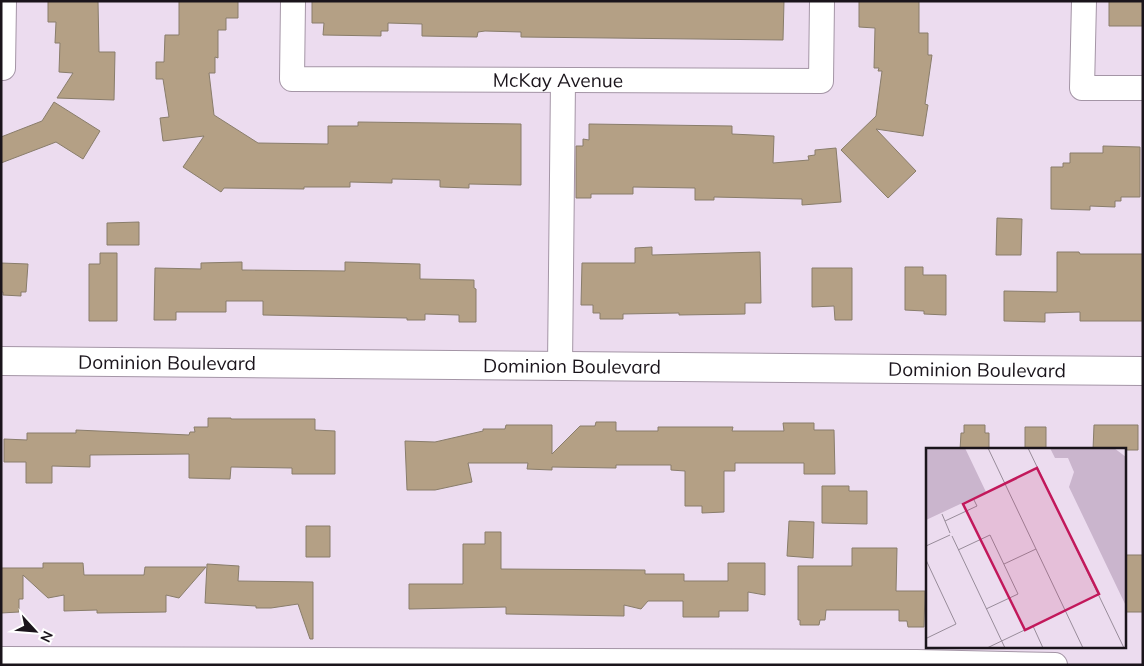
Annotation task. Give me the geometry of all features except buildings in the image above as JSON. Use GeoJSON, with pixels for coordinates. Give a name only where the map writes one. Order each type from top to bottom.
{"type":"FeatureCollection","features":[{"type":"Feature","properties":{"kind":"street"},"geometry":{"type":"LineString","coordinates":[[2,68],[4,1]]}},
{"type":"Feature","properties":{"kind":"street","name":"McKay Avenue"},"geometry":{"type":"LineString","coordinates":[[293,1],[292,80],[563,81],[821,81],[822,1]]}},
{"type":"Feature","properties":{"kind":"street"},"geometry":{"type":"LineString","coordinates":[[1084,1],[1082,88],[1143,88]]}},
{"type":"Feature","properties":{"kind":"street"},"geometry":{"type":"LineString","coordinates":[[560,366],[563,81]]}},
{"type":"Feature","properties":{"kind":"street","name":"Dominion Boulevard"},"geometry":{"type":"LineString","coordinates":[[1,361],[1143,371]]}},
{"type":"Feature","properties":{"kind":"street"},"geometry":{"type":"LineString","coordinates":[[1,659],[917,662],[1055,665]]}}]}
